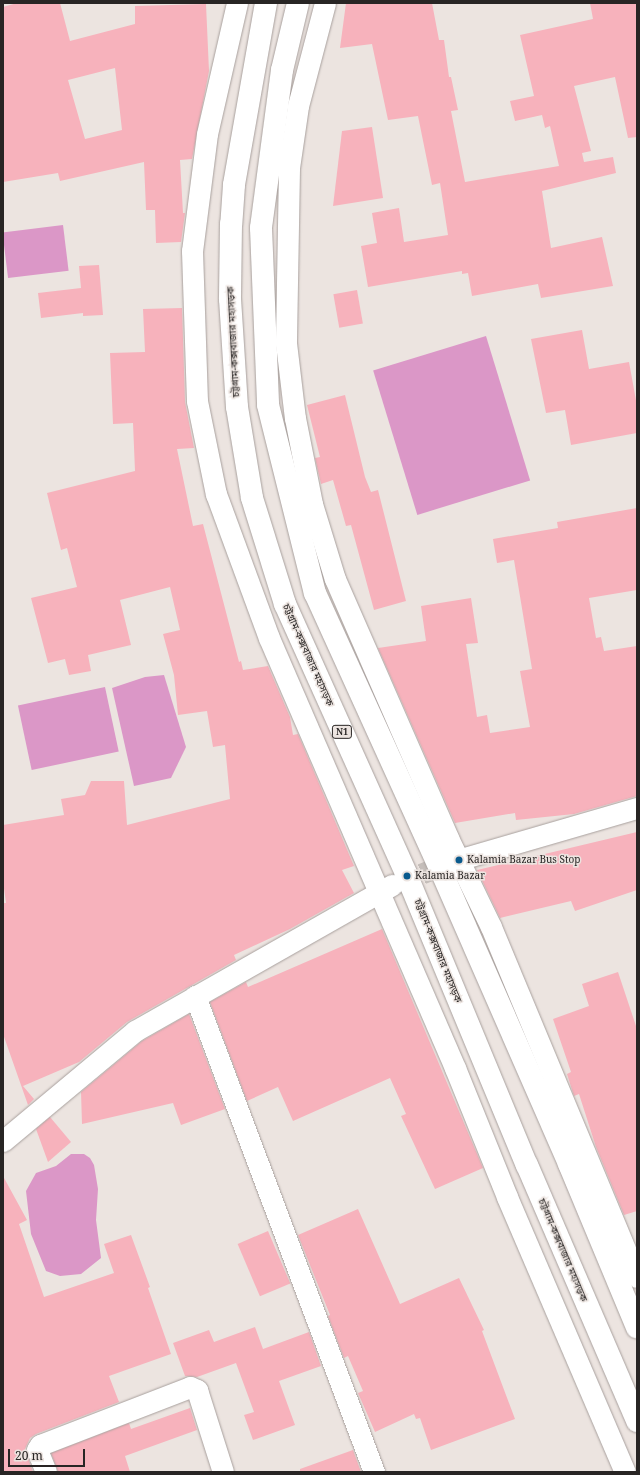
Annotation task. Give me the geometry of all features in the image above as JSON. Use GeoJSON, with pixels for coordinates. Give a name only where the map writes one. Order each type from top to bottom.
{"type":"FeatureCollection","features":[{"type":"Feature","properties":{"kind":"highway","name":"চট্টগ্রাম-কক্সবাজার মহাসড়ক"},"geometry":{"type":"LineString","coordinates":[[266,3],[234,185],[231,224],[230,299],[237,408],[252,498],[285,604],[407,876],[527,1166],[637,1421]]}},
{"type":"Feature","properties":{"kind":"highway"},"geometry":{"type":"LineString","coordinates":[[298,3],[282,70],[261,228],[268,405],[315,593],[439,866],[569,1164],[637,1327]]}},
{"type":"Feature","properties":{"kind":"street"},"geometry":{"type":"LineString","coordinates":[[237,3],[207,134],[192,250],[198,401],[216,494],[269,638],[337,800],[386,888],[506,1197],[625,1472]]}},
{"type":"Feature","properties":{"kind":"street"},"geometry":{"type":"LineString","coordinates":[[325,3],[298,106],[289,168],[286,343],[295,418],[312,504],[335,579],[457,861],[491,927],[637,1277]]}},
{"type":"Feature","properties":{"kind":"street"},"geometry":{"type":"LineString","coordinates":[[457,861],[637,808]]}},
{"type":"Feature","properties":{"kind":"street"},"geometry":{"type":"LineString","coordinates":[[3,1141],[135,1031],[386,888]]}},
{"type":"Feature","properties":{"kind":"street"},"geometry":{"type":"LineString","coordinates":[[195,996],[374,1472]]}},
{"type":"Feature","properties":{"kind":"street"},"geometry":{"type":"LineString","coordinates":[[46,1472],[37,1450],[40,1445],[190,1387],[197,1390],[223,1472]]}},
{"type":"Feature","properties":{"kind":"shaded area"},"geometry":{"type":"Polygon","coordinates":[[[63,225],[69,271],[8,278],[3,232],[63,225]]]}},
{"type":"Feature","properties":{"kind":"shaded area"},"geometry":{"type":"Polygon","coordinates":[[[486,336],[530,480],[417,515],[373,370],[486,336]]]}},
{"type":"Feature","properties":{"kind":"shaded area"},"geometry":{"type":"Polygon","coordinates":[[[164,675],[186,747],[171,778],[134,786],[112,688],[145,677],[164,675]]]}},
{"type":"Feature","properties":{"kind":"shaded area"},"geometry":{"type":"Polygon","coordinates":[[[105,687],[119,752],[32,770],[18,706],[105,687]]]}},
{"type":"Feature","properties":{"kind":"shaded area"},"geometry":{"type":"Polygon","coordinates":[[[71,1154],[84,1154],[90,1158],[94,1165],[98,1189],[96,1220],[101,1258],[81,1274],[60,1276],[46,1271],[31,1234],[26,1191],[36,1173],[56,1166],[71,1154]]]}},
{"type":"Feature","properties":{"kind":"building"},"geometry":{"type":"Polygon","coordinates":[[[17,3],[60,3],[70,41],[135,24],[135,6],[206,4],[209,71],[192,159],[180,160],[183,213],[185,213],[181,242],[156,243],[155,210],[146,210],[144,162],[60,181],[58,173],[3,182],[3,7],[17,3]],[[115,68],[68,80],[85,139],[122,130],[115,68]]]}},
{"type":"Feature","properties":{"kind":"building"},"geometry":{"type":"Polygon","coordinates":[[[346,3],[432,3],[439,40],[444,40],[449,77],[451,77],[458,110],[451,111],[465,182],[559,166],[550,126],[545,128],[542,115],[515,121],[510,101],[534,96],[520,35],[593,19],[590,3],[637,3],[637,137],[628,138],[615,77],[574,86],[591,151],[582,153],[584,162],[613,157],[616,173],[542,191],[551,248],[602,237],[613,286],[541,298],[538,284],[472,296],[468,273],[462,274],[462,271],[368,287],[361,246],[377,243],[372,213],[399,208],[404,242],[448,235],[440,183],[432,185],[418,116],[388,120],[372,44],[340,48],[346,3]]]}},
{"type":"Feature","properties":{"kind":"building"},"geometry":{"type":"Polygon","coordinates":[[[372,127],[383,198],[333,206],[342,131],[372,127]]]}},
{"type":"Feature","properties":{"kind":"building"},"geometry":{"type":"Polygon","coordinates":[[[99,265],[103,315],[83,316],[83,313],[41,318],[38,293],[81,288],[79,266],[99,265]]]}},
{"type":"Feature","properties":{"kind":"building"},"geometry":{"type":"Polygon","coordinates":[[[357,290],[363,323],[339,328],[333,294],[357,290]]]}},
{"type":"Feature","properties":{"kind":"building"},"geometry":{"type":"Polygon","coordinates":[[[182,308],[185,402],[194,448],[177,449],[193,526],[203,524],[239,662],[241,661],[243,670],[268,666],[290,717],[293,735],[298,734],[354,866],[342,870],[354,893],[290,929],[234,955],[236,960],[127,1022],[79,1062],[23,1086],[34,1099],[28,1105],[3,1034],[3,903],[6,903],[3,881],[3,825],[64,815],[61,799],[85,795],[91,781],[124,781],[127,825],[230,799],[225,745],[213,747],[207,711],[178,715],[174,675],[163,634],[180,630],[170,587],[120,600],[131,645],[88,655],[91,671],[69,675],[65,659],[48,663],[31,598],[77,587],[67,548],[61,550],[47,493],[135,471],[133,423],[113,424],[110,353],[145,352],[143,309],[182,308]]]}},
{"type":"Feature","properties":{"kind":"building"},"geometry":{"type":"Polygon","coordinates":[[[582,330],[589,369],[629,362],[637,406],[637,433],[571,445],[565,410],[546,413],[531,339],[582,330]]]}},
{"type":"Feature","properties":{"kind":"building"},"geometry":{"type":"Polygon","coordinates":[[[345,395],[365,477],[371,492],[378,490],[406,601],[374,610],[351,525],[346,526],[333,480],[321,484],[315,458],[320,457],[307,405],[345,395]]]}},
{"type":"Feature","properties":{"kind":"building"},"geometry":{"type":"Polygon","coordinates":[[[637,508],[637,590],[589,598],[596,638],[601,637],[604,651],[637,646],[637,796],[574,814],[516,820],[515,813],[455,823],[378,648],[426,641],[421,606],[471,598],[478,643],[466,644],[477,717],[487,715],[490,733],[530,727],[520,671],[532,669],[514,560],[497,563],[493,539],[558,528],[557,522],[637,508]]]}},
{"type":"Feature","properties":{"kind":"building"},"geometry":{"type":"Polygon","coordinates":[[[637,832],[637,890],[575,911],[571,901],[500,918],[477,870],[637,832]]]}},
{"type":"Feature","properties":{"kind":"building"},"geometry":{"type":"Polygon","coordinates":[[[382,929],[483,1168],[435,1189],[401,1116],[406,1114],[390,1078],[293,1121],[278,1087],[247,1101],[210,1002],[246,982],[248,987],[382,929]]]}},
{"type":"Feature","properties":{"kind":"building"},"geometry":{"type":"Polygon","coordinates":[[[618,972],[637,1029],[637,1211],[624,1215],[596,1147],[579,1094],[574,1096],[567,1074],[571,1072],[553,1019],[589,1006],[582,984],[618,972]]]}},
{"type":"Feature","properties":{"kind":"building"},"geometry":{"type":"Polygon","coordinates":[[[189,1014],[225,1109],[181,1125],[173,1103],[82,1124],[81,1092],[142,1041],[189,1014]]]}},
{"type":"Feature","properties":{"kind":"building"},"geometry":{"type":"Polygon","coordinates":[[[50,1117],[71,1142],[48,1162],[36,1129],[50,1117]]]}},
{"type":"Feature","properties":{"kind":"building"},"geometry":{"type":"Polygon","coordinates":[[[3,1176],[27,1220],[19,1224],[44,1297],[114,1273],[104,1244],[131,1235],[150,1287],[148,1288],[171,1354],[109,1376],[119,1402],[36,1434],[30,1438],[25,1449],[33,1472],[3,1472],[3,1176]]]}},
{"type":"Feature","properties":{"kind":"building"},"geometry":{"type":"Polygon","coordinates":[[[358,1209],[400,1304],[459,1278],[484,1330],[482,1331],[515,1419],[431,1450],[420,1418],[416,1419],[414,1414],[375,1432],[358,1393],[363,1391],[348,1356],[344,1358],[328,1316],[330,1315],[298,1235],[358,1209]]]}},
{"type":"Feature","properties":{"kind":"building"},"geometry":{"type":"Polygon","coordinates":[[[268,1231],[290,1283],[260,1296],[238,1244],[268,1231]]]}},
{"type":"Feature","properties":{"kind":"building"},"geometry":{"type":"Polygon","coordinates":[[[255,1327],[263,1349],[309,1332],[321,1366],[279,1381],[295,1425],[253,1440],[244,1415],[254,1412],[236,1363],[197,1377],[185,1376],[173,1343],[209,1330],[214,1342],[255,1327]]]}},
{"type":"Feature","properties":{"kind":"building"},"geometry":{"type":"Polygon","coordinates":[[[190,1408],[197,1430],[125,1456],[130,1472],[58,1472],[51,1453],[129,1423],[131,1429],[190,1408]]]}},
{"type":"Feature","properties":{"kind":"building"},"geometry":{"type":"Polygon","coordinates":[[[353,1450],[361,1472],[300,1472],[300,1469],[353,1450]]]}},
{"type":"Feature","properties":{"kind":"tunnel"},"geometry":{"type":"LineString","coordinates":[[393,885],[454,861]]}},
{"type":"Feature","properties":{"kind":"place","name":"Kalamia Bazar Bus Stop"},"geometry":{"type":"Point","coordinates":[459,860]}},
{"type":"Feature","properties":{"kind":"place","name":"Kalamia Bazar"},"geometry":{"type":"Point","coordinates":[407,876]}}]}
